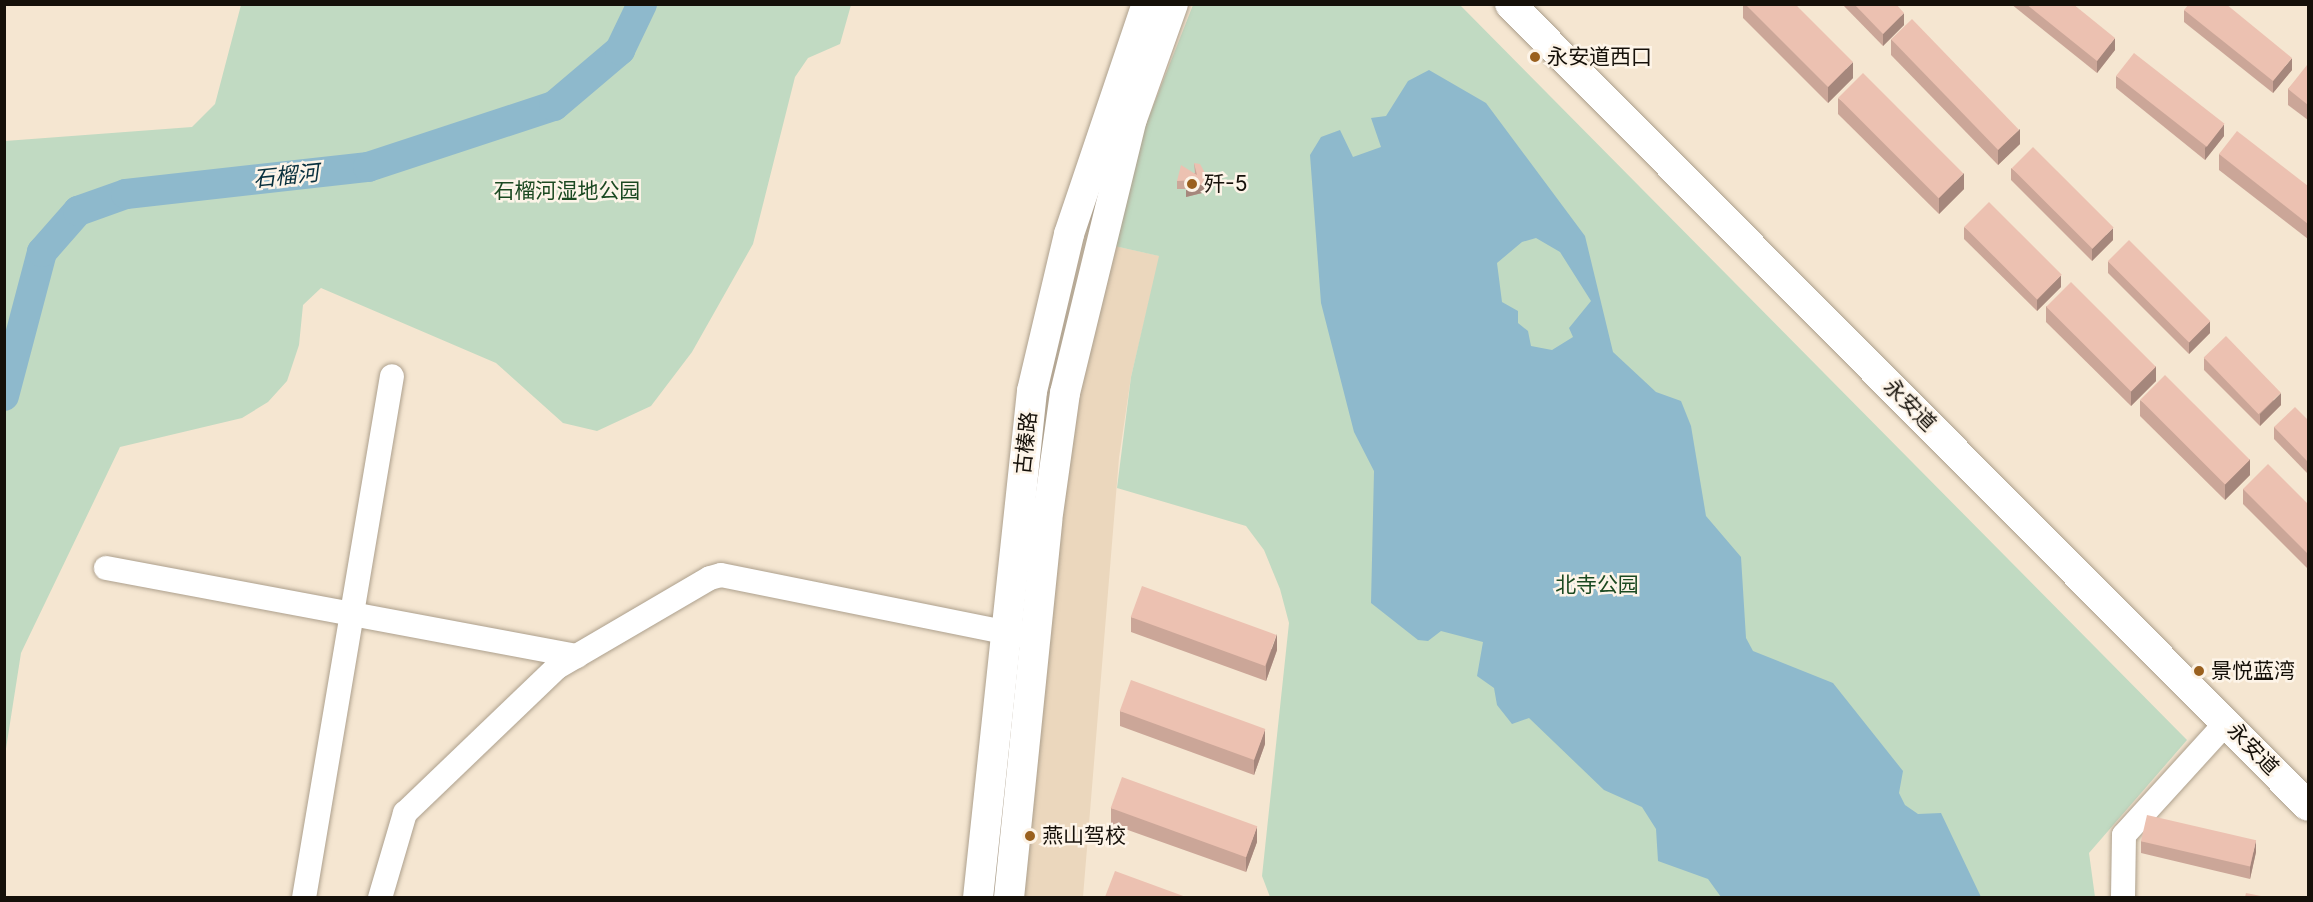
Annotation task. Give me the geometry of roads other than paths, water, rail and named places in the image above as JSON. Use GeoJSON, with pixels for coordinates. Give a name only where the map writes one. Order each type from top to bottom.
{"type":"FeatureCollection","features":[{"type":"Feature","properties":{"kind":"main road","name":"古榛路"},"geometry":{"type":"LineString","coordinates":[[978,897],[1032,391],[1069,234],[1147,4]]}},
{"type":"Feature","properties":{"kind":"main road","name":"古榛路"},"geometry":{"type":"LineString","coordinates":[[1009,897],[1035,639],[1065,393],[1132,119],[1173,4]]}},
{"type":"Feature","properties":{"kind":"main road","name":"永安道"},"geometry":{"type":"LineString","coordinates":[[1510,4],[2227,722],[2308,806]]}},
{"type":"Feature","properties":{"kind":"street"},"geometry":{"type":"LineString","coordinates":[[304,897],[348,613],[392,376]]}},
{"type":"Feature","properties":{"kind":"street"},"geometry":{"type":"LineString","coordinates":[[106,568],[577,656]]}},
{"type":"Feature","properties":{"kind":"street"},"geometry":{"type":"LineString","coordinates":[[380,897],[405,813],[556,668],[722,575],[1035,639]]}},
{"type":"Feature","properties":{"kind":"street"},"geometry":{"type":"LineString","coordinates":[[2123,897],[2124,835],[2227,722]]}},
{"type":"Feature","properties":{"kind":"water"},"geometry":{"type":"Polygon","coordinates":[[[1429,70],[1486,103],[1585,236],[1613,352],[1656,392],[1681,401],[1691,426],[1706,516],[1741,557],[1746,638],[1753,651],[1833,683],[1903,771],[1899,793],[1905,805],[1918,814],[1941,813],[1981,897],[1721,897],[1708,879],[1658,861],[1656,829],[1642,807],[1604,790],[1529,718],[1512,724],[1497,705],[1494,688],[1477,676],[1483,642],[1441,631],[1428,641],[1418,640],[1371,603],[1374,471],[1354,432],[1321,303],[1310,155],[1321,137],[1340,130],[1353,157],[1381,147],[1371,118],[1386,116],[1408,81],[1429,70]],[[1536,238],[1522,242],[1497,263],[1502,302],[1518,311],[1518,323],[1528,331],[1531,346],[1552,350],[1573,337],[1569,328],[1591,301],[1560,252],[1536,238]]]}},
{"type":"Feature","properties":{"kind":"waterway","name":"石榴河"},"geometry":{"type":"LineString","coordinates":[[4,396],[42,252],[78,211],[126,194],[368,167],[554,106],[620,50],[642,4]]}},
{"type":"Feature","properties":{"kind":"place","name":"永安道西口"},"geometry":{"type":"Point","coordinates":[1535,57]}},
{"type":"Feature","properties":{"kind":"place","name":"歼-5"},"geometry":{"type":"Point","coordinates":[1192,184]}},
{"type":"Feature","properties":{"kind":"place","name":"景悦蓝湾"},"geometry":{"type":"Point","coordinates":[2199,671]}},
{"type":"Feature","properties":{"kind":"place","name":"燕山驾校"},"geometry":{"type":"Point","coordinates":[1030,836]}},
{"type":"Feature","properties":{"kind":"park label","name":"石榴河湿地公园"},"geometry":{"type":"Point","coordinates":[567,191]}},
{"type":"Feature","properties":{"kind":"park label","name":"北寺公园"},"geometry":{"type":"Point","coordinates":[1597,585]}}]}
